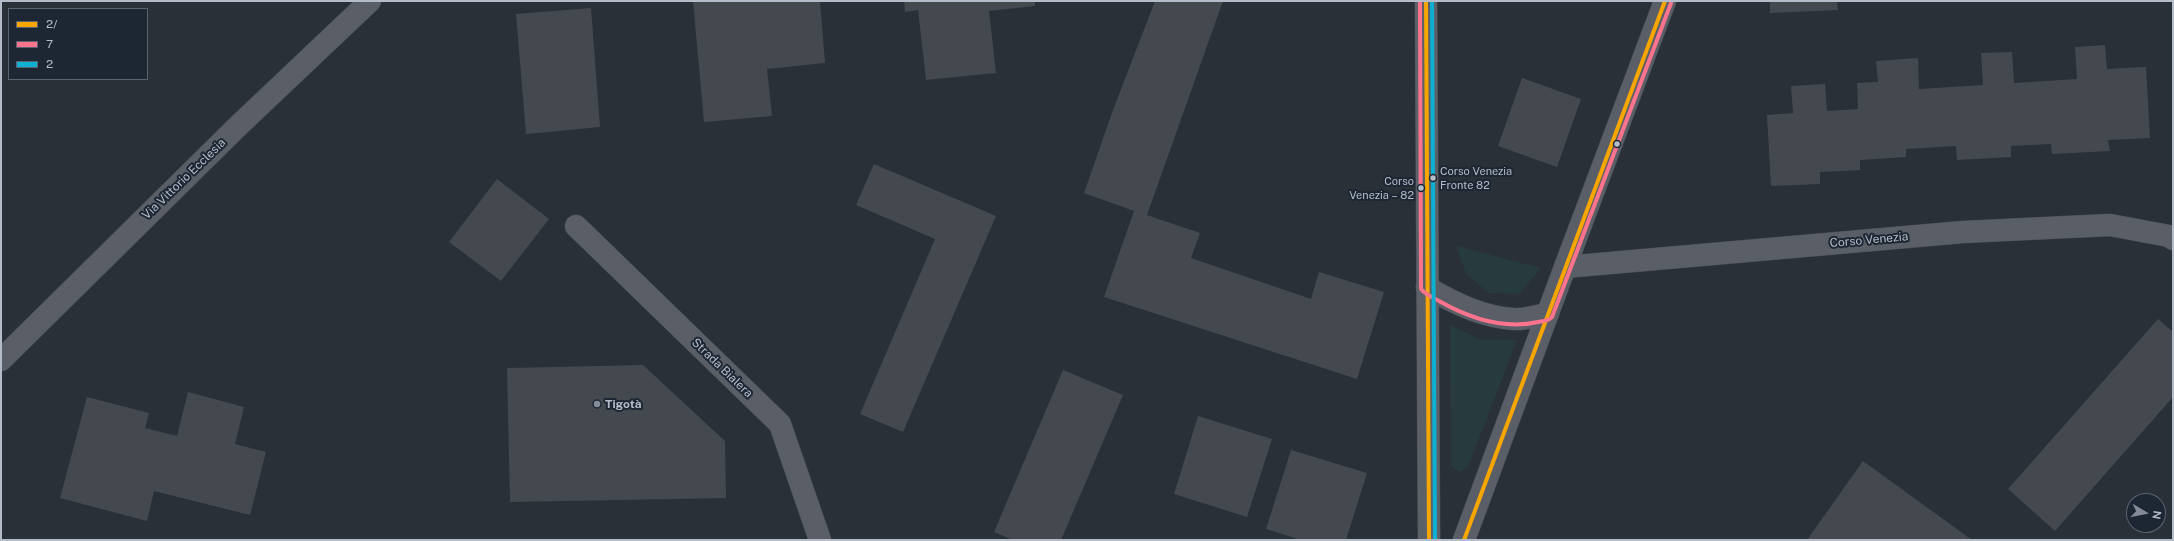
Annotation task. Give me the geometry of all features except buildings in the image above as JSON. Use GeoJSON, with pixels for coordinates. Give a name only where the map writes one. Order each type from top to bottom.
{"type":"FeatureCollection","features":[{"type":"Feature","properties":{"kind":"main road"},"geometry":{"type":"LineString","coordinates":[[1426,1],[1429,540]]}},
{"type":"Feature","properties":{"kind":"street","name":"Via Vittorio Ecclesia"},"geometry":{"type":"LineString","coordinates":[[1,360],[236,128],[370,1]]}},
{"type":"Feature","properties":{"kind":"street"},"geometry":{"type":"LineString","coordinates":[[1464,540],[1564,267],[1665,1]]}},
{"type":"Feature","properties":{"kind":"street","name":"Corso Venezia"},"geometry":{"type":"LineString","coordinates":[[1564,267],[1971,231],[2110,225],[2169,236],[2173,239]]}},
{"type":"Feature","properties":{"kind":"street","name":"Strada Bialera"},"geometry":{"type":"LineString","coordinates":[[576,226],[780,424],[820,540]]}},
{"type":"Feature","properties":{"kind":"street"},"geometry":{"type":"LineString","coordinates":[[1427,286],[1453,303],[1487,315],[1514,320],[1547,314]]}},
{"type":"Feature","properties":{"kind":"green space"},"geometry":{"type":"Polygon","coordinates":[[[1456,246],[1541,268],[1519,294],[1489,293],[1466,274],[1456,246]]]}},
{"type":"Feature","properties":{"kind":"green space"},"geometry":{"type":"Polygon","coordinates":[[[1450,325],[1482,340],[1517,340],[1468,467],[1459,472],[1451,466],[1450,325]]]}},
{"type":"Feature","properties":{"kind":"transit line","name":"7"},"geometry":{"type":"LineString","coordinates":[[1420,1],[1421,289],[1425,293],[1462,313],[1487,321],[1512,324],[1525,324],[1544,321],[1552,317],[1671,3]]}},
{"type":"Feature","properties":{"kind":"transit line","name":"2/"},"geometry":{"type":"LineString","coordinates":[[1426,1],[1429,540]]}},
{"type":"Feature","properties":{"kind":"transit line","name":"2"},"geometry":{"type":"LineString","coordinates":[[1432,1],[1435,540]]}},
{"type":"Feature","properties":{"kind":"transit line","name":"2/"},"geometry":{"type":"LineString","coordinates":[[1464,540],[1665,1]]}},
{"type":"Feature","properties":{"kind":"place","name":"Corso Venezia Fronte 82"},"geometry":{"type":"Point","coordinates":[1433,178]}},
{"type":"Feature","properties":{"kind":"place","name":"Corso Venezia – 82"},"geometry":{"type":"Point","coordinates":[1421,188]}},
{"type":"Feature","properties":{"kind":"place","name":"Tigotà"},"geometry":{"type":"Point","coordinates":[597,404]}}]}
